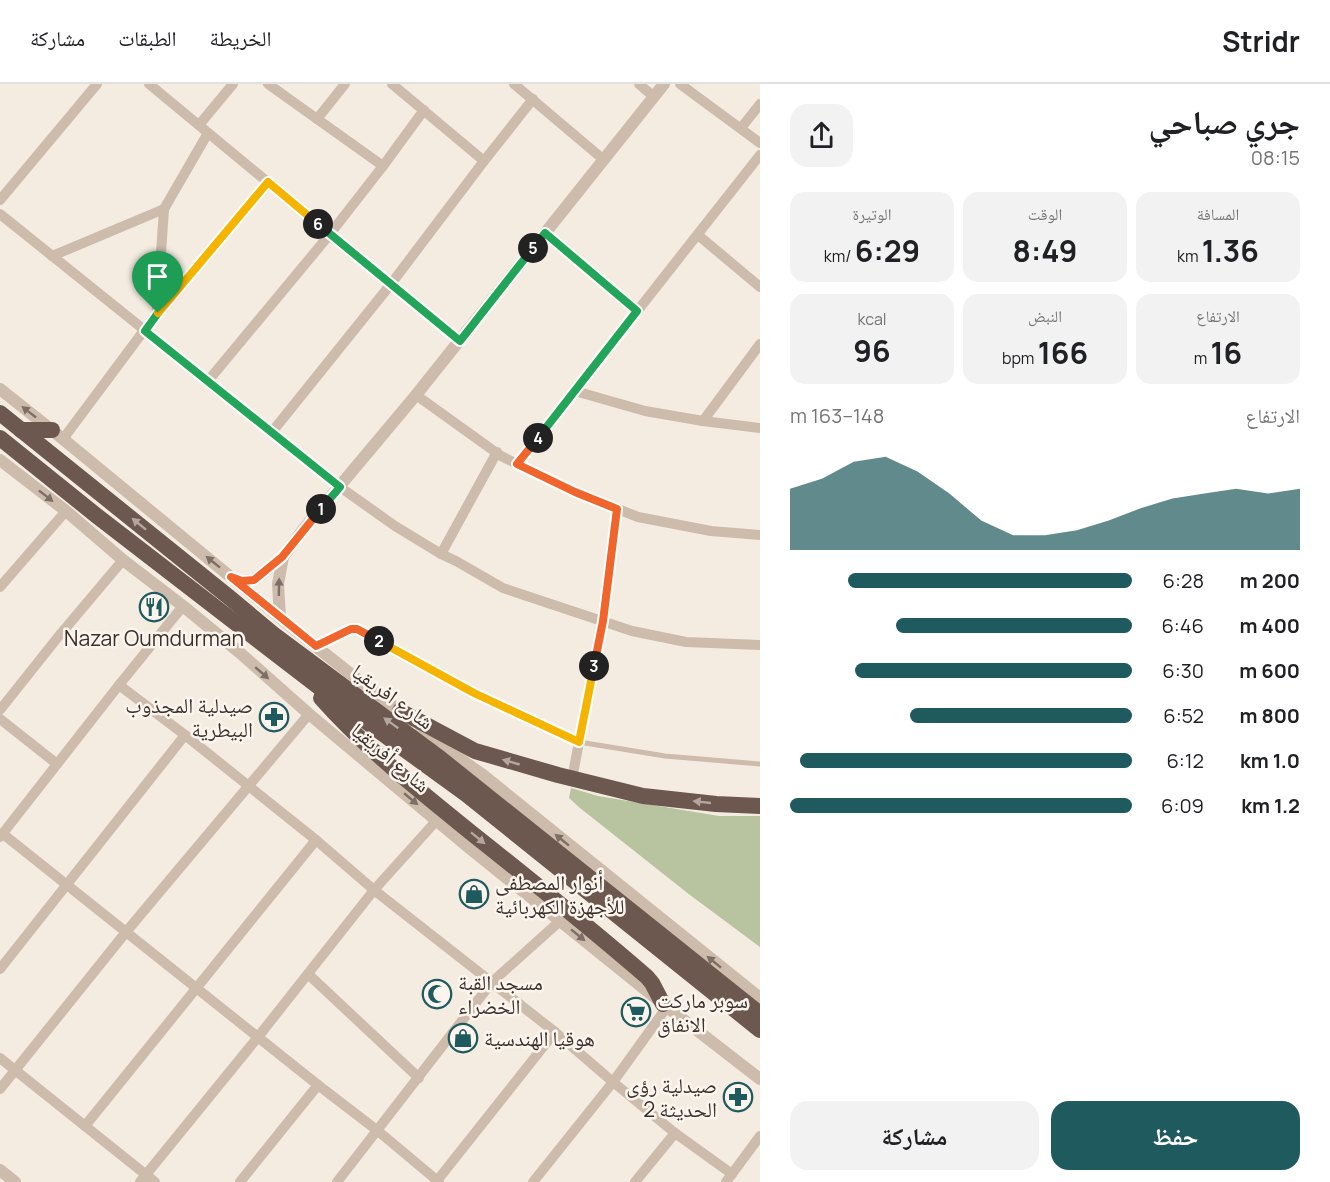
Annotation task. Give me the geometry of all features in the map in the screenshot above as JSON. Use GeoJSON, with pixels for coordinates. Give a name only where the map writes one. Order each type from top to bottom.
{"type":"FeatureCollection","features":[{"type":"Feature","properties":{"kind":"highway","name":"شارع افريقيا"},"geometry":{"type":"LineString","coordinates":[[0,413],[273,634],[441,759],[760,1029]]}},
{"type":"Feature","properties":{"kind":"highway"},"geometry":{"type":"LineString","coordinates":[[21,430],[58,434]]}},
{"type":"Feature","properties":{"kind":"highway","name":"شارع افريقيا"},"geometry":{"type":"LineString","coordinates":[[0,438],[296,670],[760,1014]]}},
{"type":"Feature","properties":{"kind":"highway"},"geometry":{"type":"LineString","coordinates":[[296,670],[343,723],[427,797],[585,924],[646,977],[665,1005]]}},
{"type":"Feature","properties":{"kind":"highway"},"geometry":{"type":"LineString","coordinates":[[400,711],[475,751],[572,779],[643,796],[760,806]]}},
{"type":"Feature","properties":{"kind":"street"},"geometry":{"type":"LineString","coordinates":[[0,200],[97,84]]}},
{"type":"Feature","properties":{"kind":"street"},"geometry":{"type":"LineString","coordinates":[[149,84],[460,341]]}},
{"type":"Feature","properties":{"kind":"street"},"geometry":{"type":"LineString","coordinates":[[199,125],[233,84]]}},
{"type":"Feature","properties":{"kind":"street"},"geometry":{"type":"LineString","coordinates":[[268,84],[383,166]]}},
{"type":"Feature","properties":{"kind":"street"},"geometry":{"type":"LineString","coordinates":[[317,119],[345,84]]}},
{"type":"Feature","properties":{"kind":"street"},"geometry":{"type":"LineString","coordinates":[[392,84],[484,160]]}},
{"type":"Feature","properties":{"kind":"street"},"geometry":{"type":"LineString","coordinates":[[514,84],[604,160]]}},
{"type":"Feature","properties":{"kind":"street"},"geometry":{"type":"LineString","coordinates":[[639,84],[654,97]]}},
{"type":"Feature","properties":{"kind":"street"},"geometry":{"type":"LineString","coordinates":[[231,577],[242,581],[254,580],[282,557],[417,395],[664,84]]}},
{"type":"Feature","properties":{"kind":"street"},"geometry":{"type":"LineString","coordinates":[[680,84],[760,143]]}},
{"type":"Feature","properties":{"kind":"street"},"geometry":{"type":"LineString","coordinates":[[272,432],[391,284],[533,99]]}},
{"type":"Feature","properties":{"kind":"street"},"geometry":{"type":"LineString","coordinates":[[741,128],[760,104]]}},
{"type":"Feature","properties":{"kind":"street"},"geometry":{"type":"LineString","coordinates":[[208,381],[330,234],[423,110]]}},
{"type":"Feature","properties":{"kind":"street"},"geometry":{"type":"LineString","coordinates":[[158,313],[164,209],[208,133]]}},
{"type":"Feature","properties":{"kind":"street"},"geometry":{"type":"LineString","coordinates":[[517,464],[760,155]]}},
{"type":"Feature","properties":{"kind":"street"},"geometry":{"type":"LineString","coordinates":[[58,434],[268,182]]}},
{"type":"Feature","properties":{"kind":"street"},"geometry":{"type":"LineString","coordinates":[[52,256],[164,209]]}},
{"type":"Feature","properties":{"kind":"street"},"geometry":{"type":"LineString","coordinates":[[0,214],[340,487],[441,555],[503,588],[632,631],[686,642],[760,645]]}},
{"type":"Feature","properties":{"kind":"street"},"geometry":{"type":"LineString","coordinates":[[545,233],[637,311]]}},
{"type":"Feature","properties":{"kind":"street"},"geometry":{"type":"LineString","coordinates":[[698,234],[760,287]]}},
{"type":"Feature","properties":{"kind":"street"},"geometry":{"type":"LineString","coordinates":[[703,421],[760,344]]}},
{"type":"Feature","properties":{"kind":"street","name":"شارع أفريقيا"},"geometry":{"type":"LineString","coordinates":[[0,389],[357,679],[760,998]]}},
{"type":"Feature","properties":{"kind":"street"},"geometry":{"type":"LineString","coordinates":[[575,391],[645,411],[760,428]]}},
{"type":"Feature","properties":{"kind":"street"},"geometry":{"type":"LineString","coordinates":[[417,395],[496,452],[575,492],[638,517],[711,531],[760,535]]}},
{"type":"Feature","properties":{"kind":"street"},"geometry":{"type":"LineString","coordinates":[[441,555],[496,452]]}},
{"type":"Feature","properties":{"kind":"street","name":"شارع أفريقيا"},"geometry":{"type":"LineString","coordinates":[[0,462],[66,511],[123,560],[239,652],[309,714],[468,847],[760,1079]]}},
{"type":"Feature","properties":{"kind":"street"},"geometry":{"type":"LineString","coordinates":[[572,779],[603,621],[617,509]]}},
{"type":"Feature","properties":{"kind":"street"},"geometry":{"type":"LineString","coordinates":[[0,586],[66,511]]}},
{"type":"Feature","properties":{"kind":"street"},"geometry":{"type":"LineString","coordinates":[[280,617],[278,584],[282,557]]}},
{"type":"Feature","properties":{"kind":"street"},"geometry":{"type":"LineString","coordinates":[[0,710],[123,560]]}},
{"type":"Feature","properties":{"kind":"street"},"geometry":{"type":"LineString","coordinates":[[183,606],[1,836],[378,1131],[438,1182],[555,1032]]}},
{"type":"Feature","properties":{"kind":"street"},"geometry":{"type":"LineString","coordinates":[[119,685],[249,785],[374,890],[555,1032],[729,1178],[760,1136]]}},
{"type":"Feature","properties":{"kind":"street"},"geometry":{"type":"LineString","coordinates":[[0,1089],[126,932],[309,714]]}},
{"type":"Feature","properties":{"kind":"street"},"geometry":{"type":"LineString","coordinates":[[0,719],[57,764]]}},
{"type":"Feature","properties":{"kind":"street"},"geometry":{"type":"LineString","coordinates":[[0,969],[185,735]]}},
{"type":"Feature","properties":{"kind":"street"},"geometry":{"type":"LineString","coordinates":[[0,1058],[85,1126],[147,1180],[374,890],[437,820]]}},
{"type":"Feature","properties":{"kind":"street"},"geometry":{"type":"LineString","coordinates":[[85,1126],[316,840]]}},
{"type":"Feature","properties":{"kind":"street"},"geometry":{"type":"LineString","coordinates":[[337,1182],[492,982],[560,921]]}},
{"type":"Feature","properties":{"kind":"street"},"geometry":{"type":"LineString","coordinates":[[308,974],[419,1078]]}},
{"type":"Feature","properties":{"kind":"street"},"geometry":{"type":"LineString","coordinates":[[532,1182],[613,1082],[665,1005]]}},
{"type":"Feature","properties":{"kind":"street"},"geometry":{"type":"LineString","coordinates":[[240,1182],[318,1085]]}},
{"type":"Feature","properties":{"kind":"street"},"geometry":{"type":"LineString","coordinates":[[635,1182],[675,1133]]}},
{"type":"Feature","properties":{"kind":"street"},"geometry":{"type":"LineString","coordinates":[[0,1170],[15,1182]]}},
{"type":"Feature","properties":{"kind":"lane"},"geometry":{"type":"LineString","coordinates":[[316,646],[351,629],[357,629],[474,693],[579,742],[665,756],[760,764]]}},
{"type":"Feature","properties":{"kind":"green space"},"geometry":{"type":"Polygon","coordinates":[[[571,788],[598,796],[719,816],[760,816],[760,947],[580,808],[569,798],[571,788]]]}},
{"type":"Feature","properties":{"kind":"place","name":"Nazar Oumdurman"},"geometry":{"type":"Point","coordinates":[154,607]}},
{"type":"Feature","properties":{"kind":"place","name":"صيدلية المجذوب البيطرية"},"geometry":{"type":"Point","coordinates":[274,717]}},
{"type":"Feature","properties":{"kind":"place","name":"أنوار المصطفى للأجهزة الكهربائية"},"geometry":{"type":"Point","coordinates":[474,894]}},
{"type":"Feature","properties":{"kind":"place","name":"مسجد القبة الخضراء"},"geometry":{"type":"Point","coordinates":[437,994]}},
{"type":"Feature","properties":{"kind":"place","name":"سوبر ماركت الانفاق"},"geometry":{"type":"Point","coordinates":[636,1012]}},
{"type":"Feature","properties":{"kind":"place","name":"هوقيا الهندسية"},"geometry":{"type":"Point","coordinates":[463,1038]}},
{"type":"Feature","properties":{"kind":"place","name":"صيدلية رؤى الحديثة 2"},"geometry":{"type":"Point","coordinates":[738,1097]}},
{"type":"Feature","properties":{"kind":"route"},"geometry":{"type":"LineString","coordinates":[[268,182],[460,341],[545,233],[637,311],[517,464],[617,509],[603,621],[579,742],[474,693],[357,629],[351,629],[316,646],[231,577],[242,581],[254,580],[282,557],[340,487],[145,331],[158,313],[268,182]]}}]}
